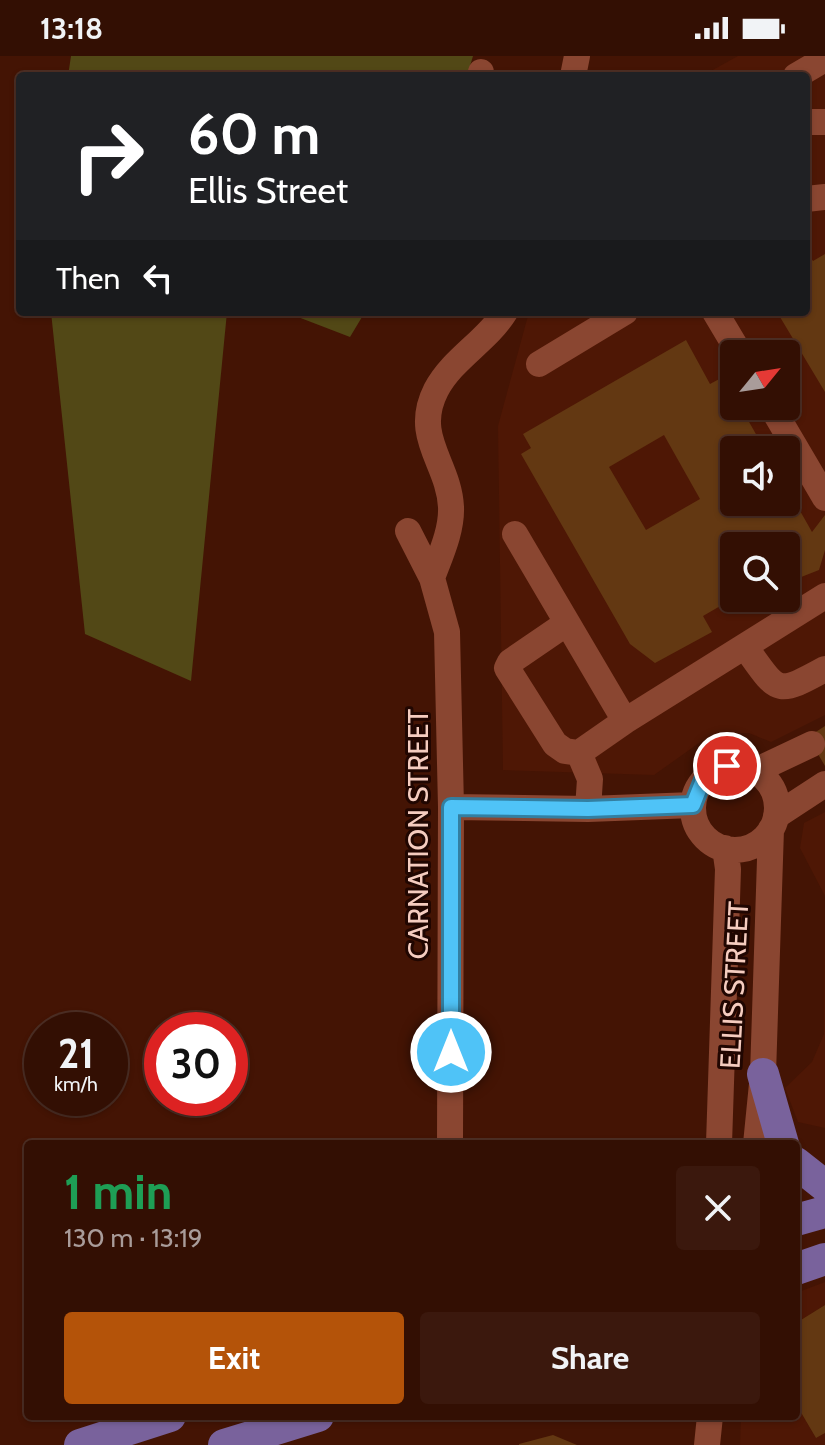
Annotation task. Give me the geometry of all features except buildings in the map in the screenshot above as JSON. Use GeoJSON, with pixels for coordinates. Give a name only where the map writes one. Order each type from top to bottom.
{"type":"FeatureCollection","features":[{"type":"Feature","properties":{"kind":"main road"},"geometry":{"type":"LineString","coordinates":[[763,1074],[782,1140]]}},
{"type":"Feature","properties":{"kind":"main road"},"geometry":{"type":"LineString","coordinates":[[800,1166],[825,1186]]}},
{"type":"Feature","properties":{"kind":"main road"},"geometry":{"type":"LineString","coordinates":[[800,1219],[825,1212]]}},
{"type":"Feature","properties":{"kind":"main road"},"geometry":{"type":"LineString","coordinates":[[800,1268],[825,1259]]}},
{"type":"Feature","properties":{"kind":"main road"},"geometry":{"type":"LineString","coordinates":[[80,1445],[158,1420]]}},
{"type":"Feature","properties":{"kind":"main road"},"geometry":{"type":"LineString","coordinates":[[224,1445],[305,1420]]}},
{"type":"Feature","properties":{"kind":"street"},"geometry":{"type":"LineString","coordinates":[[803,72],[825,59]]}},
{"type":"Feature","properties":{"kind":"street"},"geometry":{"type":"LineString","coordinates":[[432,578],[450,525],[451,506],[428,437],[429,409],[449,372],[500,316]]}},
{"type":"Feature","properties":{"kind":"street"},"geometry":{"type":"LineString","coordinates":[[539,364],[618,316]]}},
{"type":"Feature","properties":{"kind":"street"},"geometry":{"type":"LineString","coordinates":[[717,316],[732,340]]}},
{"type":"Feature","properties":{"kind":"street"},"geometry":{"type":"LineString","coordinates":[[779,420],[825,498]]}},
{"type":"Feature","properties":{"kind":"street","name":"CARNATION STREET"},"geometry":{"type":"LineString","coordinates":[[408,531],[432,578],[447,632],[451,807],[450,1140]]}},
{"type":"Feature","properties":{"kind":"street"},"geometry":{"type":"LineString","coordinates":[[515,534],[625,721]]}},
{"type":"Feature","properties":{"kind":"street"},"geometry":{"type":"LineString","coordinates":[[567,623],[510,662],[507,668],[555,744],[565,751],[579,753],[825,596]]}},
{"type":"Feature","properties":{"kind":"street"},"geometry":{"type":"LineString","coordinates":[[746,648],[770,681],[781,688],[793,687],[825,669]]}},
{"type":"Feature","properties":{"kind":"street"},"geometry":{"type":"LineString","coordinates":[[812,744],[755,771],[741,766],[714,771],[703,780],[693,805],[701,833],[725,848],[746,848],[773,823],[825,784]]}},
{"type":"Feature","properties":{"kind":"street"},"geometry":{"type":"LineString","coordinates":[[579,753],[590,779],[588,809]]}},
{"type":"Feature","properties":{"kind":"street","name":"ELLIS STREET"},"geometry":{"type":"LineString","coordinates":[[755,771],[773,790],[763,1074],[756,1140]]}},
{"type":"Feature","properties":{"kind":"street"},"geometry":{"type":"LineString","coordinates":[[451,807],[588,809],[693,805]]}},
{"type":"Feature","properties":{"kind":"street","name":"ELLIS STREET"},"geometry":{"type":"LineString","coordinates":[[719,1140],[728,869],[725,848]]}},
{"type":"Feature","properties":{"kind":"street"},"geometry":{"type":"LineString","coordinates":[[707,1445],[710,1420]]}},
{"type":"Feature","properties":{"kind":"shaded area"},"geometry":{"type":"Polygon","coordinates":[[[71,56],[473,56],[468,72],[69,72],[71,56]]]}},
{"type":"Feature","properties":{"kind":"shaded area"},"geometry":{"type":"Polygon","coordinates":[[[738,56],[825,56],[825,715],[771,742],[749,733],[721,733],[699,743],[654,775],[503,770],[498,426],[528,316],[810,316],[810,72],[709,72],[738,56]]]}},
{"type":"Feature","properties":{"kind":"shaded area"},"geometry":{"type":"Polygon","coordinates":[[[51,316],[227,316],[191,681],[85,634],[51,316]]]}},
{"type":"Feature","properties":{"kind":"shaded area"},"geometry":{"type":"Polygon","coordinates":[[[295,316],[363,316],[350,337],[295,316]]]}},
{"type":"Feature","properties":{"kind":"shaded area"},"geometry":{"type":"Polygon","coordinates":[[[825,812],[825,896],[800,848],[804,823],[825,812]]]}},
{"type":"Feature","properties":{"kind":"shaded area"},"geometry":{"type":"Polygon","coordinates":[[[825,896],[825,1128],[798,1122],[785,1088],[812,1062],[824,1034],[825,896]]]}},
{"type":"Feature","properties":{"kind":"shaded area"},"geometry":{"type":"Polygon","coordinates":[[[825,1282],[825,1305],[800,1321],[800,1291],[825,1282]]]}},
{"type":"Feature","properties":{"kind":"shaded area"},"geometry":{"type":"Polygon","coordinates":[[[800,1411],[816,1438],[825,1433],[825,1445],[740,1445],[741,1420],[800,1420],[800,1411]]]}},
{"type":"Feature","properties":{"kind":"route"},"geometry":{"type":"LineString","coordinates":[[451,1052],[451,807],[588,809],[693,805],[703,780],[727,766]]}}]}
